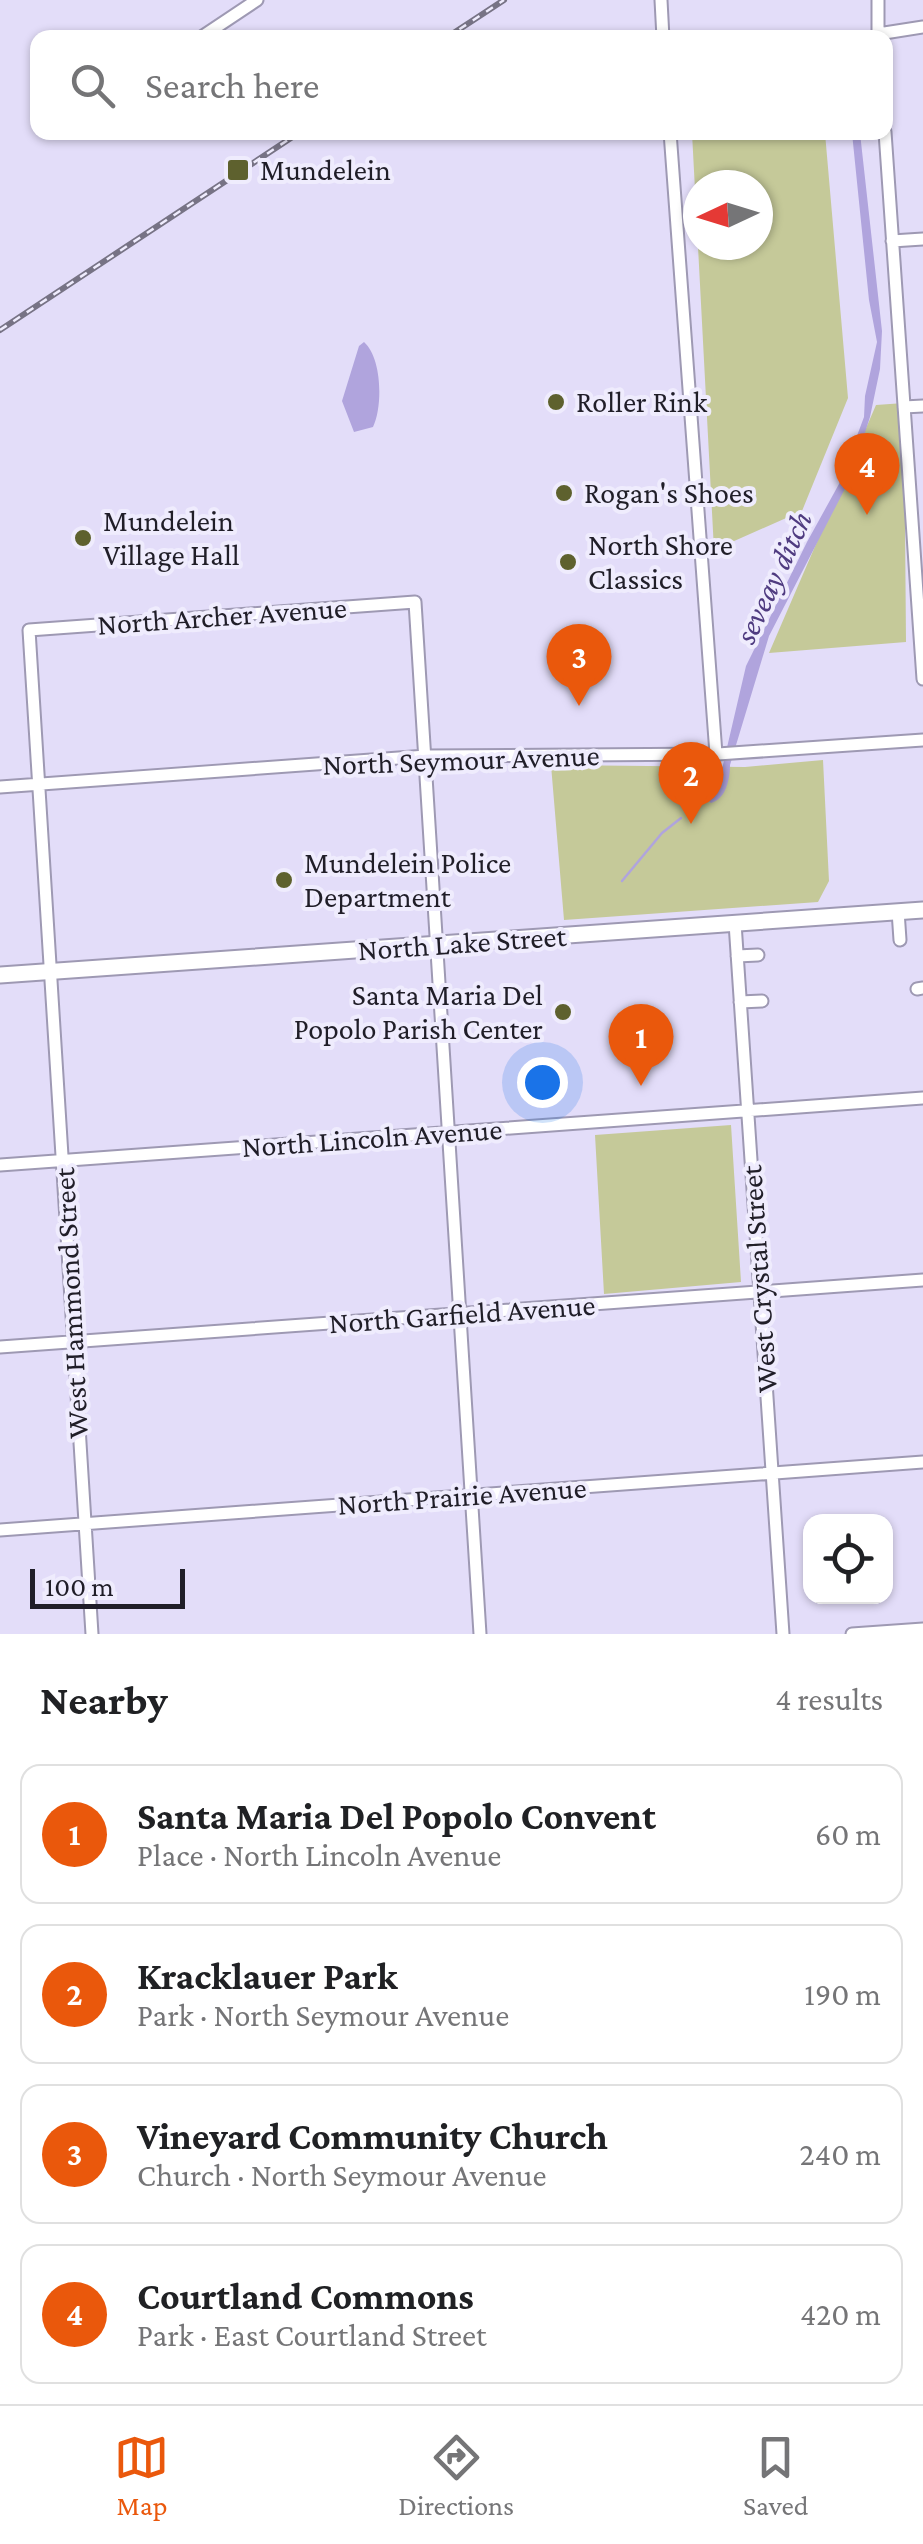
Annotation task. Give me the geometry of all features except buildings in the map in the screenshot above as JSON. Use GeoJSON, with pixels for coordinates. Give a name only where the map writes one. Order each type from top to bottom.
{"type":"FeatureCollection","features":[{"type":"Feature","properties":{"kind":"main road","name":"North Lake Street"},"geometry":{"type":"LineString","coordinates":[[0,975],[923,910]]}},
{"type":"Feature","properties":{"kind":"street"},"geometry":{"type":"LineString","coordinates":[[212,30],[257,0]]}},
{"type":"Feature","properties":{"kind":"street"},"geometry":{"type":"LineString","coordinates":[[661,0],[663,30]]}},
{"type":"Feature","properties":{"kind":"street"},"geometry":{"type":"LineString","coordinates":[[878,0],[878,30]]}},
{"type":"Feature","properties":{"kind":"street"},"geometry":{"type":"LineString","coordinates":[[893,33],[923,26]]}},
{"type":"Feature","properties":{"kind":"street"},"geometry":{"type":"LineString","coordinates":[[671,140],[717,754]]}},
{"type":"Feature","properties":{"kind":"street"},"geometry":{"type":"LineString","coordinates":[[886,140],[919,573],[923,679]]}},
{"type":"Feature","properties":{"kind":"street"},"geometry":{"type":"LineString","coordinates":[[892,241],[923,239]]}},
{"type":"Feature","properties":{"kind":"street"},"geometry":{"type":"LineString","coordinates":[[904,408],[923,406]]}},
{"type":"Feature","properties":{"kind":"street","name":"North Archer Avenue"},"geometry":{"type":"LineString","coordinates":[[29,630],[415,602],[426,756]]}},
{"type":"Feature","properties":{"kind":"street","name":"West Hammond Street"},"geometry":{"type":"LineString","coordinates":[[29,630],[92,1634]]}},
{"type":"Feature","properties":{"kind":"street","name":"North Seymour Avenue"},"geometry":{"type":"LineString","coordinates":[[0,787],[426,756],[717,754],[923,740]]}},
{"type":"Feature","properties":{"kind":"street"},"geometry":{"type":"LineString","coordinates":[[426,756],[480,1634]]}},
{"type":"Feature","properties":{"kind":"street"},"geometry":{"type":"LineString","coordinates":[[898,911],[900,940]]}},
{"type":"Feature","properties":{"kind":"street","name":"West Crystal Street"},"geometry":{"type":"LineString","coordinates":[[735,923],[783,1634]]}},
{"type":"Feature","properties":{"kind":"street"},"geometry":{"type":"LineString","coordinates":[[737,956],[758,954]]}},
{"type":"Feature","properties":{"kind":"street"},"geometry":{"type":"LineString","coordinates":[[740,1002],[762,1001]]}},
{"type":"Feature","properties":{"kind":"street","name":"North Lincoln Avenue"},"geometry":{"type":"LineString","coordinates":[[0,1165],[923,1098]]}},
{"type":"Feature","properties":{"kind":"street","name":"North Garfield Avenue"},"geometry":{"type":"LineString","coordinates":[[0,1347],[923,1280]]}},
{"type":"Feature","properties":{"kind":"street","name":"North Prairie Avenue"},"geometry":{"type":"LineString","coordinates":[[0,1530],[923,1462]]}},
{"type":"Feature","properties":{"kind":"street"},"geometry":{"type":"LineString","coordinates":[[852,1634],[923,1629]]}},
{"type":"Feature","properties":{"kind":"green space"},"geometry":{"type":"Polygon","coordinates":[[[692,140],[826,140],[848,398],[802,511],[714,550],[699,260],[773,260],[773,170],[694,170],[692,140]]]}},
{"type":"Feature","properties":{"kind":"green space"},"geometry":{"type":"Polygon","coordinates":[[[904,403],[906,642],[769,653],[876,405],[904,403]]]}},
{"type":"Feature","properties":{"kind":"green space"},"geometry":{"type":"Polygon","coordinates":[[[823,760],[829,881],[818,902],[564,920],[551,765],[745,767],[823,760]]]}},
{"type":"Feature","properties":{"kind":"green space"},"geometry":{"type":"Polygon","coordinates":[[[731,1125],[741,1282],[604,1294],[595,1135],[731,1125]]]}},
{"type":"Feature","properties":{"kind":"shaded area"},"geometry":{"type":"Polygon","coordinates":[[[853,140],[861,140],[882,331],[880,369],[870,417],[850,479],[769,636],[726,788],[711,803],[704,796],[722,769],[746,666],[839,484],[864,417],[877,342],[853,140]]]}},
{"type":"Feature","properties":{"kind":"shaded area"},"geometry":{"type":"Polygon","coordinates":[[[364,342],[377,370],[378,407],[373,427],[354,432],[342,401],[359,346],[364,342]]]}},
{"type":"Feature","properties":{"kind":"waterway"},"geometry":{"type":"LineString","coordinates":[[622,881],[662,833],[681,818]]}},
{"type":"Feature","properties":{"kind":"railway"},"geometry":{"type":"LineString","coordinates":[[458,30],[504,0]]}},
{"type":"Feature","properties":{"kind":"railway"},"geometry":{"type":"LineString","coordinates":[[0,330],[288,140]]}},
{"type":"Feature","properties":{"kind":"place","name":"Mundelein"},"geometry":{"type":"Point","coordinates":[238,170]}},
{"type":"Feature","properties":{"kind":"place","name":"Roller Rink"},"geometry":{"type":"Point","coordinates":[556,402]}},
{"type":"Feature","properties":{"kind":"place","name":"Rogan's Shoes"},"geometry":{"type":"Point","coordinates":[564,493]}},
{"type":"Feature","properties":{"kind":"place","name":"Courtland Commons"},"geometry":{"type":"Point","coordinates":[867,515]}},
{"type":"Feature","properties":{"kind":"place","name":"Mundelein Village Hall"},"geometry":{"type":"Point","coordinates":[83,538]}},
{"type":"Feature","properties":{"kind":"place","name":"North Shore Classics"},"geometry":{"type":"Point","coordinates":[568,562]}},
{"type":"Feature","properties":{"kind":"place","name":"Vineyard Community Church"},"geometry":{"type":"Point","coordinates":[579,706]}},
{"type":"Feature","properties":{"kind":"place","name":"Kracklauer Park"},"geometry":{"type":"Point","coordinates":[691,824]}},
{"type":"Feature","properties":{"kind":"place","name":"Mundelein Police Department"},"geometry":{"type":"Point","coordinates":[284,880]}},
{"type":"Feature","properties":{"kind":"place","name":"Santa Maria Del Popolo Parish Center"},"geometry":{"type":"Point","coordinates":[563,1012]}},
{"type":"Feature","properties":{"kind":"place","name":"Santa Maria Del Popolo Convent"},"geometry":{"type":"Point","coordinates":[641,1086]}},
{"type":"Feature","properties":{"kind":"water label","name":"seveay ditch"},"geometry":{"type":"Point","coordinates":[773,577]}}]}
